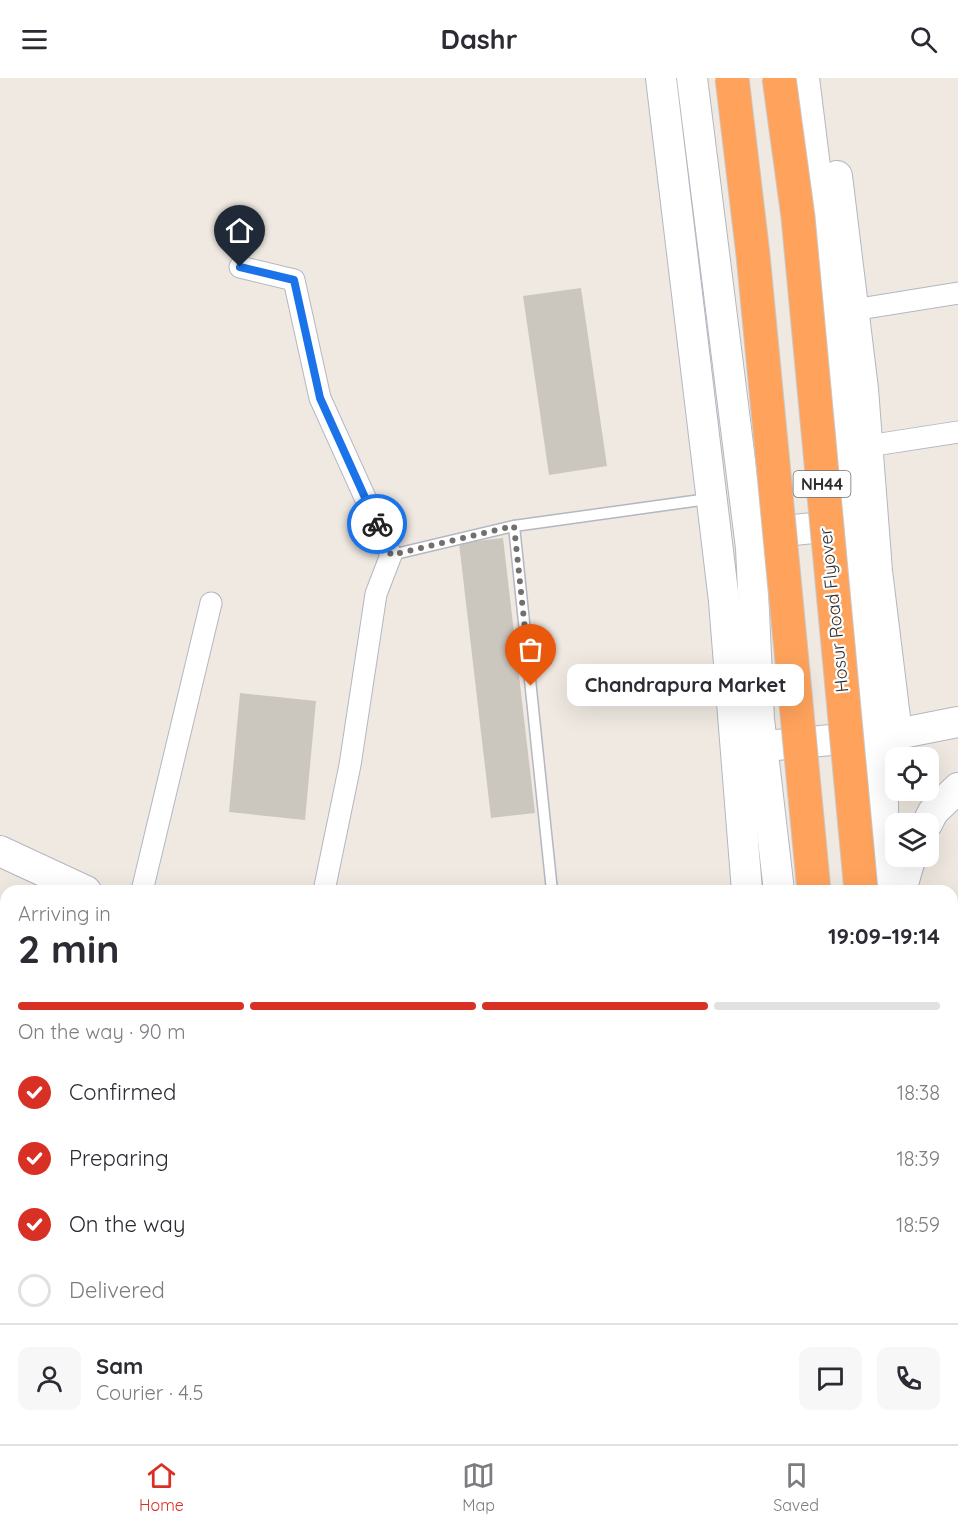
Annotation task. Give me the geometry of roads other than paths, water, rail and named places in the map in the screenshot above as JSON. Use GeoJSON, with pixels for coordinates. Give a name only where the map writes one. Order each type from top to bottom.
{"type":"FeatureCollection","features":[{"type":"Feature","properties":{"kind":"highway","name":"NH44"},"geometry":{"type":"LineString","coordinates":[[732,78],[753,255],[812,885]]}},
{"type":"Feature","properties":{"kind":"highway","name":"Hosur Road Flyover"},"geometry":{"type":"LineString","coordinates":[[780,78],[798,217],[860,885]]}},
{"type":"Feature","properties":{"kind":"main road"},"geometry":{"type":"LineString","coordinates":[[661,78],[730,661],[778,879],[756,885]]}},
{"type":"Feature","properties":{"kind":"main road"},"geometry":{"type":"LineString","coordinates":[[692,78],[749,535],[759,719],[748,746],[742,885]]}},
{"type":"Feature","properties":{"kind":"main road"},"geometry":{"type":"LineString","coordinates":[[804,78],[820,210],[855,448],[877,571],[886,734],[883,801],[895,885]]}},
{"type":"Feature","properties":{"kind":"main road"},"geometry":{"type":"LineString","coordinates":[[825,78],[863,389],[855,448],[851,524],[886,734]]}},
{"type":"Feature","properties":{"kind":"main road"},"geometry":{"type":"LineString","coordinates":[[749,535],[851,524]]}},
{"type":"Feature","properties":{"kind":"main road"},"geometry":{"type":"LineString","coordinates":[[748,746],[886,734],[958,722]]}},
{"type":"Feature","properties":{"kind":"main road"},"geometry":{"type":"LineString","coordinates":[[932,813],[958,788]]}},
{"type":"Feature","properties":{"kind":"main road"},"geometry":{"type":"LineString","coordinates":[[0,851],[73,885]]}},
{"type":"Feature","properties":{"kind":"main road"},"geometry":{"type":"LineString","coordinates":[[898,885],[906,867]]}},
{"type":"Feature","properties":{"kind":"street"},"geometry":{"type":"LineString","coordinates":[[240,267],[294,280],[320,398],[391,555],[376,594],[350,765],[325,885]]}},
{"type":"Feature","properties":{"kind":"street"},"geometry":{"type":"LineString","coordinates":[[853,310],[958,293]]}},
{"type":"Feature","properties":{"kind":"street"},"geometry":{"type":"LineString","coordinates":[[855,448],[958,432]]}},
{"type":"Feature","properties":{"kind":"street"},"geometry":{"type":"LineString","coordinates":[[143,885],[211,603]]}},
{"type":"Feature","properties":{"kind":"lane"},"geometry":{"type":"LineString","coordinates":[[391,555],[514,526],[712,499]]}},
{"type":"Feature","properties":{"kind":"lane"},"geometry":{"type":"LineString","coordinates":[[514,526],[551,885]]}},
{"type":"Feature","properties":{"kind":"place","name":"Chandrapura Market"},"geometry":{"type":"Point","coordinates":[531,686]}}]}
